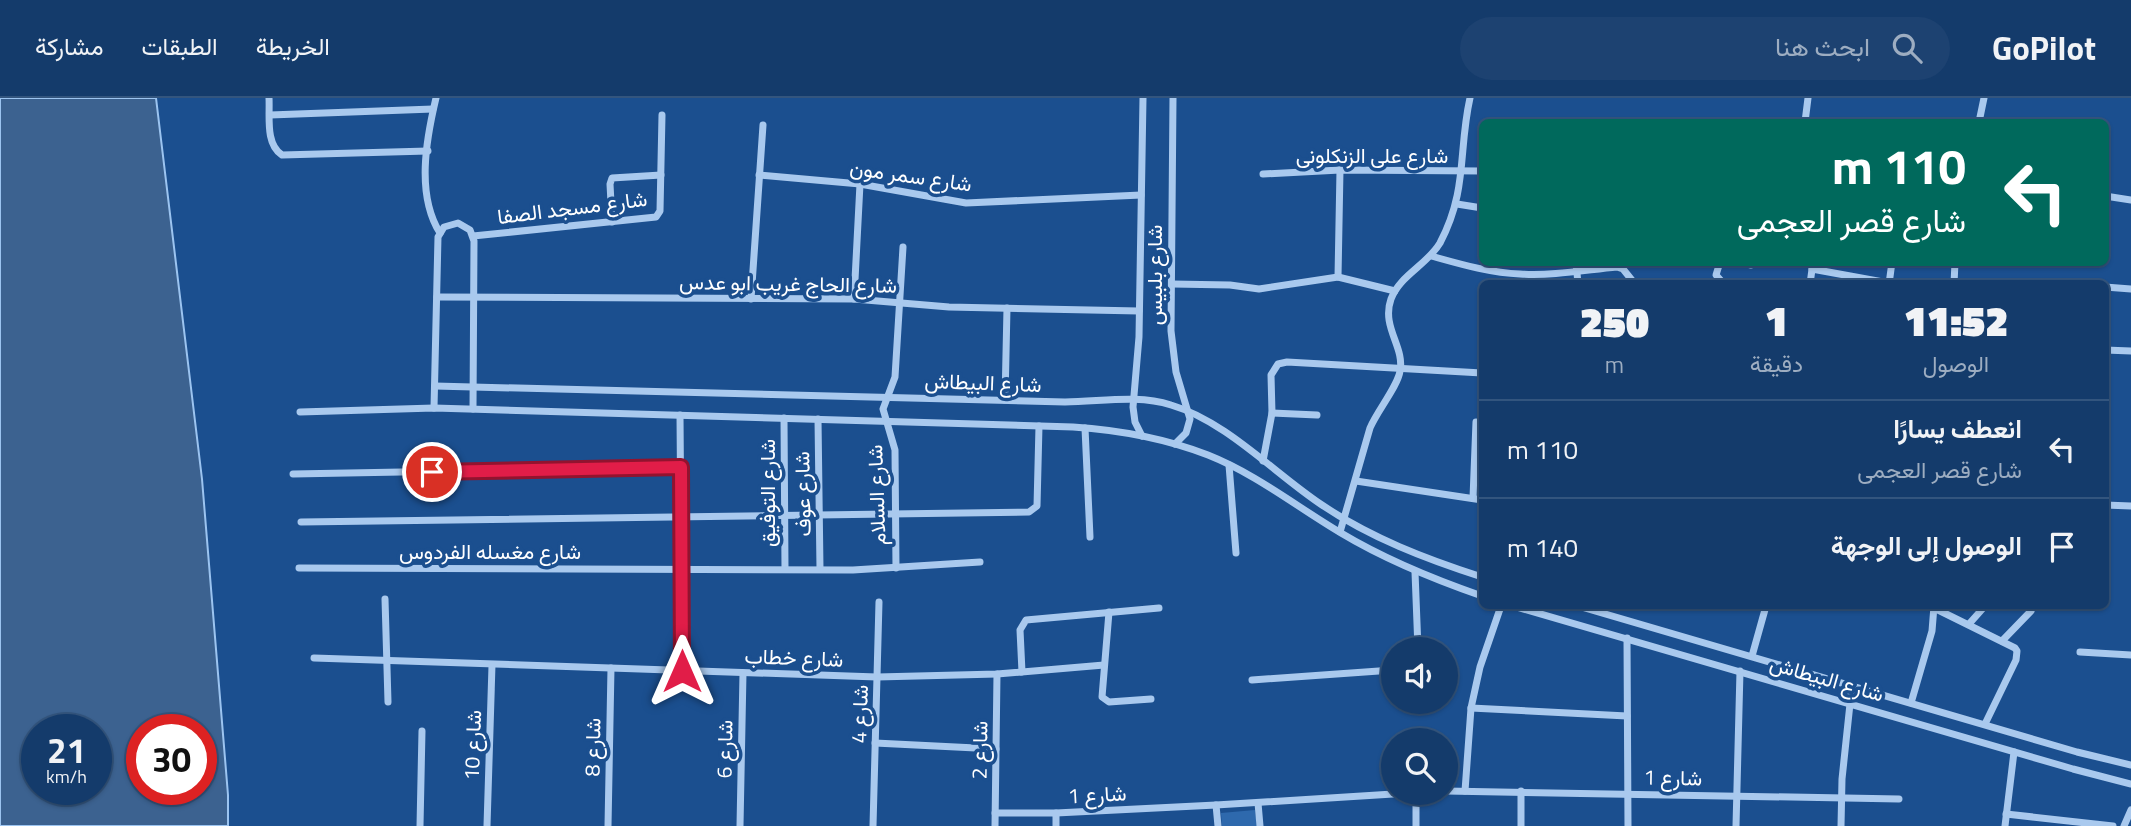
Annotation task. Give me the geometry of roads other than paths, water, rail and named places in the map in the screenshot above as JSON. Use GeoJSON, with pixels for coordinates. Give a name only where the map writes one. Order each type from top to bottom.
{"type":"FeatureCollection","features":[{"type":"Feature","properties":{"kind":"street"},"geometry":{"type":"LineString","coordinates":[[269,98],[271,142],[282,155],[428,151]]}},
{"type":"Feature","properties":{"kind":"street"},"geometry":{"type":"LineString","coordinates":[[436,98],[428,151],[427,206],[440,233]]}},
{"type":"Feature","properties":{"kind":"street","name":"شارع بلبيس"},"geometry":{"type":"LineString","coordinates":[[1142,436],[1135,422],[1134,400],[1139,312],[1143,98]]}},
{"type":"Feature","properties":{"kind":"street","name":"شارع بلبيس"},"geometry":{"type":"LineString","coordinates":[[1173,98],[1172,351],[1189,412]]}},
{"type":"Feature","properties":{"kind":"street"},"geometry":{"type":"LineString","coordinates":[[1340,532],[1370,428],[1401,369],[1389,322],[1390,301],[1401,282],[1430,256],[1439,244],[1457,204],[1471,98]]}},
{"type":"Feature","properties":{"kind":"street"},"geometry":{"type":"LineString","coordinates":[[1805,119],[1808,98]]}},
{"type":"Feature","properties":{"kind":"street"},"geometry":{"type":"LineString","coordinates":[[1980,119],[1984,98]]}},
{"type":"Feature","properties":{"kind":"street"},"geometry":{"type":"LineString","coordinates":[[270,115],[433,109]]}},
{"type":"Feature","properties":{"kind":"street","name":"شارع مسجد الصفا"},"geometry":{"type":"LineString","coordinates":[[473,236],[656,217],[660,211],[662,115]]}},
{"type":"Feature","properties":{"kind":"street"},"geometry":{"type":"LineString","coordinates":[[751,299],[763,125]]}},
{"type":"Feature","properties":{"kind":"street"},"geometry":{"type":"LineString","coordinates":[[1338,278],[1340,170]]}},
{"type":"Feature","properties":{"kind":"street","name":"شارع على الزنكلونى"},"geometry":{"type":"LineString","coordinates":[[1263,174],[1340,170],[1479,171]]}},
{"type":"Feature","properties":{"kind":"street"},"geometry":{"type":"LineString","coordinates":[[612,222],[612,178],[661,175]]}},
{"type":"Feature","properties":{"kind":"street","name":"شارع سمر مون"},"geometry":{"type":"LineString","coordinates":[[759,175],[860,184],[966,203],[1141,195]]}},
{"type":"Feature","properties":{"kind":"street"},"geometry":{"type":"LineString","coordinates":[[854,299],[860,184]]}},
{"type":"Feature","properties":{"kind":"street"},"geometry":{"type":"LineString","coordinates":[[2109,197],[2131,200]]}},
{"type":"Feature","properties":{"kind":"street"},"geometry":{"type":"LineString","coordinates":[[1457,204],[1479,208]]}},
{"type":"Feature","properties":{"kind":"street"},"geometry":{"type":"LineString","coordinates":[[434,408],[438,242],[440,233],[451,224],[458,223],[465,225],[473,236],[473,409]]}},
{"type":"Feature","properties":{"kind":"street","name":"شارع السلام"},"geometry":{"type":"LineString","coordinates":[[896,568],[895,450],[883,409],[895,377],[903,247]]}},
{"type":"Feature","properties":{"kind":"street"},"geometry":{"type":"LineString","coordinates":[[1430,256],[1507,273],[1577,273],[1617,267],[1626,271],[1632,280]]}},
{"type":"Feature","properties":{"kind":"street"},"geometry":{"type":"LineString","coordinates":[[1576,266],[1577,280]]}},
{"type":"Feature","properties":{"kind":"street"},"geometry":{"type":"LineString","coordinates":[[1812,266],[1876,280]]}},
{"type":"Feature","properties":{"kind":"street"},"geometry":{"type":"LineString","coordinates":[[1172,284],[1230,285],[1259,289],[1338,278],[1395,291]]}},
{"type":"Feature","properties":{"kind":"street"},"geometry":{"type":"LineString","coordinates":[[2109,287],[2131,289]]}},
{"type":"Feature","properties":{"kind":"street","name":"شارع الحاج غريب ابو عدس"},"geometry":{"type":"LineString","coordinates":[[437,297],[854,299],[949,307],[1139,312]]}},
{"type":"Feature","properties":{"kind":"street"},"geometry":{"type":"LineString","coordinates":[[1005,400],[1007,308]]}},
{"type":"Feature","properties":{"kind":"street"},"geometry":{"type":"LineString","coordinates":[[2109,350],[2131,351]]}},
{"type":"Feature","properties":{"kind":"street"},"geometry":{"type":"LineString","coordinates":[[1262,461],[1272,413],[1271,375],[1274,367],[1282,362],[1479,373]]}},
{"type":"Feature","properties":{"kind":"street","name":"شارع البيطاش"},"geometry":{"type":"LineString","coordinates":[[435,386],[1163,402],[1218,428],[1344,519],[1397,546],[1479,576]]}},
{"type":"Feature","properties":{"kind":"street","name":"شارع البيطاش"},"geometry":{"type":"LineString","coordinates":[[300,412],[473,409],[1039,426],[1085,428],[1142,436],[1175,444],[1229,465],[1340,532],[1415,572],[1479,595]]}},
{"type":"Feature","properties":{"kind":"street"},"geometry":{"type":"LineString","coordinates":[[1175,444],[1186,433],[1189,412]]}},
{"type":"Feature","properties":{"kind":"street"},"geometry":{"type":"LineString","coordinates":[[1272,413],[1317,415]]}},
{"type":"Feature","properties":{"kind":"street"},"geometry":{"type":"LineString","coordinates":[[680,415],[682,671]]}},
{"type":"Feature","properties":{"kind":"street","name":"شارع التوفيق"},"geometry":{"type":"LineString","coordinates":[[783,418],[785,568]]}},
{"type":"Feature","properties":{"kind":"street","name":"شارع عوف"},"geometry":{"type":"LineString","coordinates":[[818,419],[820,569]]}},
{"type":"Feature","properties":{"kind":"street"},"geometry":{"type":"LineString","coordinates":[[1473,498],[1476,422]]}},
{"type":"Feature","properties":{"kind":"street"},"geometry":{"type":"LineString","coordinates":[[301,522],[1032,511],[1037,506],[1039,426]]}},
{"type":"Feature","properties":{"kind":"street"},"geometry":{"type":"LineString","coordinates":[[1085,428],[1090,537]]}},
{"type":"Feature","properties":{"kind":"street"},"geometry":{"type":"LineString","coordinates":[[1229,465],[1236,553]]}},
{"type":"Feature","properties":{"kind":"street"},"geometry":{"type":"LineString","coordinates":[[293,474],[681,467]]}},
{"type":"Feature","properties":{"kind":"street"},"geometry":{"type":"LineString","coordinates":[[1356,481],[1479,499]]}},
{"type":"Feature","properties":{"kind":"street"},"geometry":{"type":"LineString","coordinates":[[2109,505],[2131,506]]}},
{"type":"Feature","properties":{"kind":"street","name":"شارع مغسله الفردوس"},"geometry":{"type":"LineString","coordinates":[[299,568],[820,569],[896,568],[980,562]]}},
{"type":"Feature","properties":{"kind":"street"},"geometry":{"type":"LineString","coordinates":[[1415,572],[1418,637]]}},
{"type":"Feature","properties":{"kind":"street"},"geometry":{"type":"LineString","coordinates":[[384,599],[388,702]]}},
{"type":"Feature","properties":{"kind":"street","name":"شارع 4"},"geometry":{"type":"LineString","coordinates":[[873,826],[879,602]]}},
{"type":"Feature","properties":{"kind":"street"},"geometry":{"type":"LineString","coordinates":[[1022,672],[1020,630],[1026,620],[1158,608]]}},
{"type":"Feature","properties":{"kind":"street"},"geometry":{"type":"LineString","coordinates":[[1465,791],[1471,708],[1480,667],[1500,609]]}},
{"type":"Feature","properties":{"kind":"street","name":"شارع البيطاش"},"geometry":{"type":"LineString","coordinates":[[1524,609],[2014,752],[2131,783]]}},
{"type":"Feature","properties":{"kind":"street","name":"شارع البيطاش"},"geometry":{"type":"LineString","coordinates":[[1588,609],[2131,765]]}},
{"type":"Feature","properties":{"kind":"street"},"geometry":{"type":"LineString","coordinates":[[1752,656],[1765,609]]}},
{"type":"Feature","properties":{"kind":"street"},"geometry":{"type":"LineString","coordinates":[[1911,703],[1932,631],[1933,609]]}},
{"type":"Feature","properties":{"kind":"street"},"geometry":{"type":"LineString","coordinates":[[1939,609],[2015,648],[2017,655],[1985,724]]}},
{"type":"Feature","properties":{"kind":"street"},"geometry":{"type":"LineString","coordinates":[[1969,625],[1983,609]]}},
{"type":"Feature","properties":{"kind":"street"},"geometry":{"type":"LineString","coordinates":[[2002,641],[2031,611]]}},
{"type":"Feature","properties":{"kind":"street"},"geometry":{"type":"LineString","coordinates":[[1109,612],[1102,693],[1105,701],[1151,699]]}},
{"type":"Feature","properties":{"kind":"street"},"geometry":{"type":"LineString","coordinates":[[1627,638],[1628,826]]}},
{"type":"Feature","properties":{"kind":"street"},"geometry":{"type":"LineString","coordinates":[[2080,652],[2131,655]]}},
{"type":"Feature","properties":{"kind":"street","name":"شارع خطاب"},"geometry":{"type":"LineString","coordinates":[[314,658],[877,677],[997,674],[1104,665]]}},
{"type":"Feature","properties":{"kind":"street","name":"شارع 10"},"geometry":{"type":"LineString","coordinates":[[487,826],[492,665]]}},
{"type":"Feature","properties":{"kind":"street","name":"شارع 8"},"geometry":{"type":"LineString","coordinates":[[608,826],[611,668]]}},
{"type":"Feature","properties":{"kind":"street"},"geometry":{"type":"LineString","coordinates":[[1252,680],[1381,671]]}},
{"type":"Feature","properties":{"kind":"street"},"geometry":{"type":"LineString","coordinates":[[1736,826],[1740,671]]}},
{"type":"Feature","properties":{"kind":"street","name":"شارع 6"},"geometry":{"type":"LineString","coordinates":[[740,826],[743,673]]}},
{"type":"Feature","properties":{"kind":"street","name":"شارع 2"},"geometry":{"type":"LineString","coordinates":[[995,826],[997,674]]}},
{"type":"Feature","properties":{"kind":"street"},"geometry":{"type":"LineString","coordinates":[[1841,826],[1841,798],[1852,685]]}},
{"type":"Feature","properties":{"kind":"street"},"geometry":{"type":"LineString","coordinates":[[1471,708],[1627,716]]}},
{"type":"Feature","properties":{"kind":"street"},"geometry":{"type":"LineString","coordinates":[[420,826],[422,731]]}},
{"type":"Feature","properties":{"kind":"street"},"geometry":{"type":"LineString","coordinates":[[876,743],[996,749]]}},
{"type":"Feature","properties":{"kind":"street"},"geometry":{"type":"LineString","coordinates":[[2005,826],[2014,752]]}},
{"type":"Feature","properties":{"kind":"street","name":"شارع 1"},"geometry":{"type":"LineString","coordinates":[[1458,791],[1899,799]]}},
{"type":"Feature","properties":{"kind":"street"},"geometry":{"type":"LineString","coordinates":[[1521,791],[1521,826]]}},
{"type":"Feature","properties":{"kind":"street","name":"شارع 1"},"geometry":{"type":"LineString","coordinates":[[995,813],[1056,813],[1381,795]]}},
{"type":"Feature","properties":{"kind":"street"},"geometry":{"type":"LineString","coordinates":[[1258,803],[1260,826]]}},
{"type":"Feature","properties":{"kind":"street"},"geometry":{"type":"LineString","coordinates":[[1216,805],[1218,826]]}},
{"type":"Feature","properties":{"kind":"street"},"geometry":{"type":"LineString","coordinates":[[1416,805],[1416,826]]}},
{"type":"Feature","properties":{"kind":"street"},"geometry":{"type":"LineString","coordinates":[[2124,826],[2131,810]]}},
{"type":"Feature","properties":{"kind":"street"},"geometry":{"type":"LineString","coordinates":[[1056,813],[1056,826]]}},
{"type":"Feature","properties":{"kind":"street"},"geometry":{"type":"LineString","coordinates":[[2006,814],[2112,826]]}}]}
